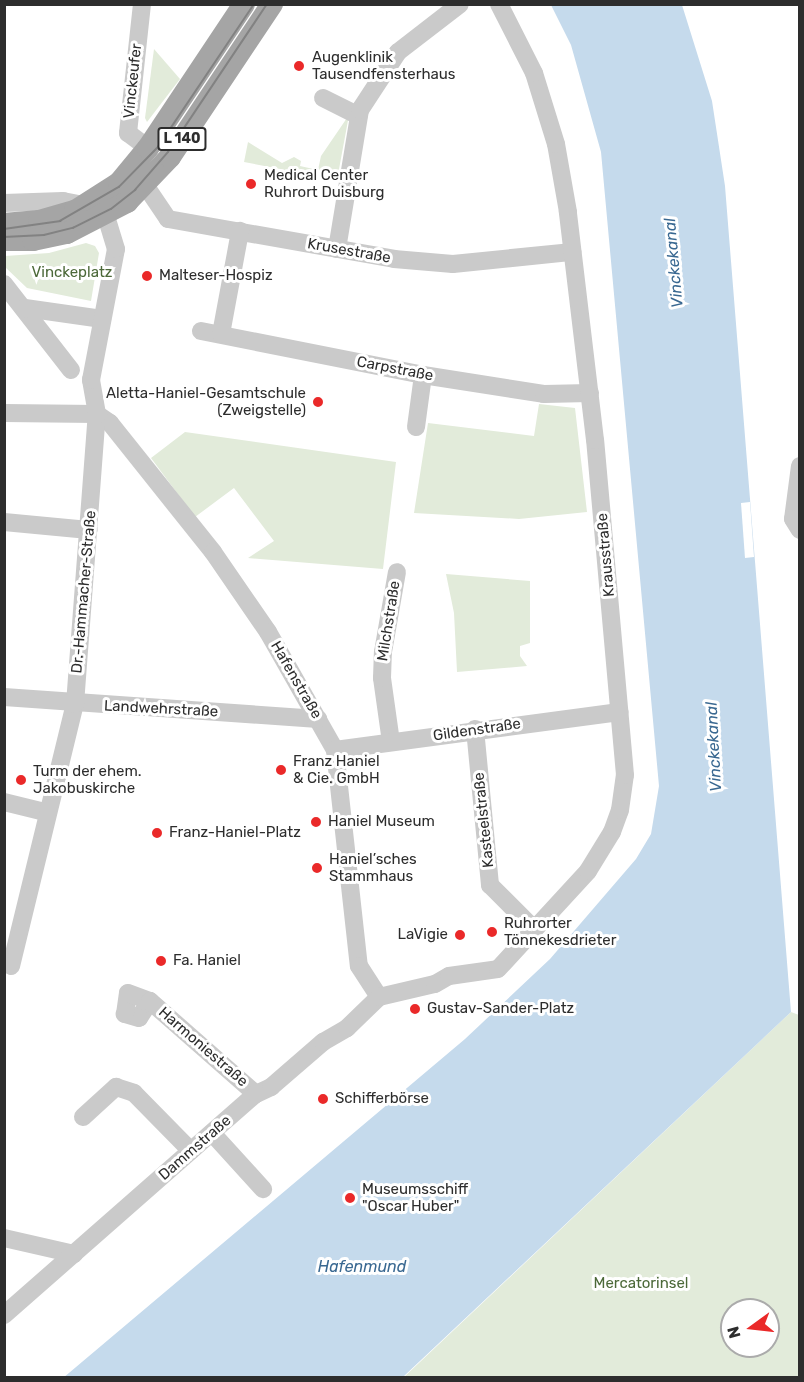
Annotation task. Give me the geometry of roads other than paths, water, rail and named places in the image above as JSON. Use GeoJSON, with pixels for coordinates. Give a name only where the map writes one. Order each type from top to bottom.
{"type":"FeatureCollection","features":[{"type":"Feature","properties":{"kind":"main road","name":"L 140"},"geometry":{"type":"LineString","coordinates":[[4,224],[39,221],[96,210],[148,148],[244,4]]}},
{"type":"Feature","properties":{"kind":"main road","name":"L 140"},"geometry":{"type":"LineString","coordinates":[[4,240],[51,238],[96,210],[145,184],[170,157],[272,4]]}},
{"type":"Feature","properties":{"kind":"street"},"geometry":{"type":"LineString","coordinates":[[337,249],[359,116],[398,52],[460,4]]}},
{"type":"Feature","properties":{"kind":"street","name":"Krausstraße"},"geometry":{"type":"LineString","coordinates":[[386,995],[435,984],[449,976],[498,969],[588,871],[612,832],[620,810],[624,775],[619,712],[590,393],[572,252],[553,134],[534,73],[500,4]]}},
{"type":"Feature","properties":{"kind":"street","name":"Vinckeufer"},"geometry":{"type":"LineString","coordinates":[[147,12],[128,133],[148,148]]}},
{"type":"Feature","properties":{"kind":"street"},"geometry":{"type":"LineString","coordinates":[[323,98],[359,116]]}},
{"type":"Feature","properties":{"kind":"street","name":"Krusestraße"},"geometry":{"type":"LineString","coordinates":[[145,184],[168,219],[337,249],[453,264],[572,252]]}},
{"type":"Feature","properties":{"kind":"street"},"geometry":{"type":"LineString","coordinates":[[4,203],[63,201],[96,210]]}},
{"type":"Feature","properties":{"kind":"street","name":"Dr.-Hammacher-Straße"},"geometry":{"type":"LineString","coordinates":[[14,966],[45,812],[75,704],[97,414],[91,380],[116,249],[96,210]]}},
{"type":"Feature","properties":{"kind":"street"},"geometry":{"type":"LineString","coordinates":[[221,334],[240,231]]}},
{"type":"Feature","properties":{"kind":"street"},"geometry":{"type":"LineString","coordinates":[[4,284],[25,308],[71,370]]}},
{"type":"Feature","properties":{"kind":"street"},"geometry":{"type":"LineString","coordinates":[[25,308],[102,319]]}},
{"type":"Feature","properties":{"kind":"street","name":"Carpstraße"},"geometry":{"type":"LineString","coordinates":[[201,331],[423,375],[544,394],[590,393]]}},
{"type":"Feature","properties":{"kind":"street"},"geometry":{"type":"LineString","coordinates":[[416,427],[423,375]]}},
{"type":"Feature","properties":{"kind":"street"},"geometry":{"type":"LineString","coordinates":[[4,413],[97,414]]}},
{"type":"Feature","properties":{"kind":"street","name":"Hafenstraße"},"geometry":{"type":"LineString","coordinates":[[97,414],[110,423],[213,552],[268,632],[335,750],[359,966],[386,995]]}},
{"type":"Feature","properties":{"kind":"street"},"geometry":{"type":"LineString","coordinates":[[800,466],[793,519],[800,530]]}},
{"type":"Feature","properties":{"kind":"street"},"geometry":{"type":"LineString","coordinates":[[4,522],[89,530]]}},
{"type":"Feature","properties":{"kind":"street","name":"Milchstraße"},"geometry":{"type":"LineString","coordinates":[[391,742],[382,678],[383,652],[397,572]]}},
{"type":"Feature","properties":{"kind":"street","name":"Landwehrstraße"},"geometry":{"type":"LineString","coordinates":[[4,697],[75,704],[318,719]]}},
{"type":"Feature","properties":{"kind":"street","name":"Gildenstraße"},"geometry":{"type":"LineString","coordinates":[[335,750],[475,729],[619,712]]}},
{"type":"Feature","properties":{"kind":"street","name":"Kasteelstraße"},"geometry":{"type":"LineString","coordinates":[[475,729],[490,885],[534,929]]}},
{"type":"Feature","properties":{"kind":"street"},"geometry":{"type":"LineString","coordinates":[[4,802],[45,812]]}},
{"type":"Feature","properties":{"kind":"street","name":"Dammstraße"},"geometry":{"type":"LineString","coordinates":[[4,1315],[256,1094],[271,1087],[324,1042],[347,1028],[386,995]]}},
{"type":"Feature","properties":{"kind":"street","name":"Harmoniestraße"},"geometry":{"type":"LineString","coordinates":[[150,1001],[256,1094]]}},
{"type":"Feature","properties":{"kind":"street"},"geometry":{"type":"LineString","coordinates":[[83,1117],[116,1087],[134,1093],[191,1151]]}},
{"type":"Feature","properties":{"kind":"street"},"geometry":{"type":"LineString","coordinates":[[212,1133],[263,1189]]}},
{"type":"Feature","properties":{"kind":"street"},"geometry":{"type":"LineString","coordinates":[[4,1238],[46,1242],[75,1254]]}},
{"type":"Feature","properties":{"kind":"water"},"geometry":{"type":"Polygon","coordinates":[[[551,5],[682,5],[712,101],[725,186],[791,1012],[403,1377],[63,1378],[465,1039],[550,959],[636,859],[651,834],[659,786],[601,152],[571,45],[551,5]]]}},
{"type":"Feature","properties":{"kind":"tram line"},"geometry":{"type":"LineString","coordinates":[[4,229],[60,221],[119,187],[158,147],[254,4]]}},
{"type":"Feature","properties":{"kind":"tram line"},"geometry":{"type":"LineString","coordinates":[[4,237],[44,235],[73,228],[111,209],[135,190],[168,152],[267,4]]}},
{"type":"Feature","properties":{"kind":"place","name":"Augenklinik Tausendfensterhaus"},"geometry":{"type":"Point","coordinates":[299,66]}},
{"type":"Feature","properties":{"kind":"place","name":"Medical Center Ruhrort Duisburg"},"geometry":{"type":"Point","coordinates":[251,184]}},
{"type":"Feature","properties":{"kind":"place","name":"Malteser-Hospiz"},"geometry":{"type":"Point","coordinates":[147,276]}},
{"type":"Feature","properties":{"kind":"place","name":"Aletta-Haniel-Gesamtschule (Zweigstelle)"},"geometry":{"type":"Point","coordinates":[318,402]}},
{"type":"Feature","properties":{"kind":"place","name":"Franz Haniel & Cie. GmbH"},"geometry":{"type":"Point","coordinates":[281,770]}},
{"type":"Feature","properties":{"kind":"place","name":"Turm der ehem. Jakobuskirche"},"geometry":{"type":"Point","coordinates":[21,780]}},
{"type":"Feature","properties":{"kind":"place","name":"Haniel Museum"},"geometry":{"type":"Point","coordinates":[316,822]}},
{"type":"Feature","properties":{"kind":"place","name":"Franz-Haniel-Platz"},"geometry":{"type":"Point","coordinates":[157,833]}},
{"type":"Feature","properties":{"kind":"place","name":"Haniel’sches Stammhaus"},"geometry":{"type":"Point","coordinates":[317,868]}},
{"type":"Feature","properties":{"kind":"place","name":"Ruhrorter Tönnekesdrieter"},"geometry":{"type":"Point","coordinates":[492,932]}},
{"type":"Feature","properties":{"kind":"place","name":"LaVigie"},"geometry":{"type":"Point","coordinates":[460,935]}},
{"type":"Feature","properties":{"kind":"place","name":"Fa. Haniel"},"geometry":{"type":"Point","coordinates":[161,961]}},
{"type":"Feature","properties":{"kind":"place","name":"Gustav-Sander-Platz"},"geometry":{"type":"Point","coordinates":[415,1009]}},
{"type":"Feature","properties":{"kind":"place","name":"Schifferbörse"},"geometry":{"type":"Point","coordinates":[323,1099]}},
{"type":"Feature","properties":{"kind":"place","name":"Museumsschiff \"Oscar Huber\""},"geometry":{"type":"Point","coordinates":[350,1198]}},
{"type":"Feature","properties":{"kind":"water label","name":"Vinckekanal"},"geometry":{"type":"Point","coordinates":[674,263]}},
{"type":"Feature","properties":{"kind":"water label","name":"Vinckekanal"},"geometry":{"type":"Point","coordinates":[714,747]}},
{"type":"Feature","properties":{"kind":"water label","name":"Hafenmund"},"geometry":{"type":"Point","coordinates":[362,1267]}},
{"type":"Feature","properties":{"kind":"park label","name":"Vinckeplatz"},"geometry":{"type":"Point","coordinates":[72,273]}},
{"type":"Feature","properties":{"kind":"park label","name":"Mercatorinsel"},"geometry":{"type":"Point","coordinates":[641,1284]}}]}
